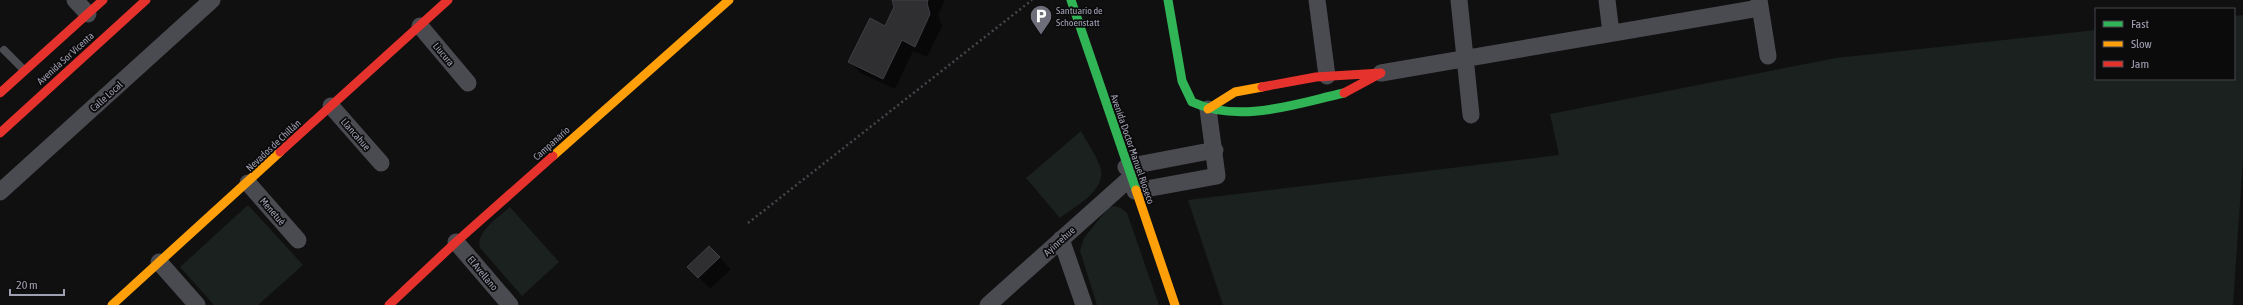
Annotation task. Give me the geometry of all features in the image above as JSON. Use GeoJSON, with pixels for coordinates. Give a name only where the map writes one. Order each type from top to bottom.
{"type":"FeatureCollection","features":[{"type":"Feature","properties":{"kind":"street"},"geometry":{"type":"LineString","coordinates":[[75,0],[88,14]]}},
{"type":"Feature","properties":{"kind":"street","name":"Avenida Sor Vicenta"},"geometry":{"type":"LineString","coordinates":[[0,93],[103,0]]}},
{"type":"Feature","properties":{"kind":"street","name":"Avenida Sor Vicenta"},"geometry":{"type":"LineString","coordinates":[[0,133],[146,0]]}},
{"type":"Feature","properties":{"kind":"street","name":"Calle Local"},"geometry":{"type":"LineString","coordinates":[[0,192],[212,0]]}},
{"type":"Feature","properties":{"kind":"street","name":"Nevados de Chillán"},"geometry":{"type":"LineString","coordinates":[[112,305],[448,0]]}},
{"type":"Feature","properties":{"kind":"street","name":"Campanario"},"geometry":{"type":"LineString","coordinates":[[389,305],[456,242],[729,0]]}},
{"type":"Feature","properties":{"kind":"street","name":"Avenida Doctor Manuel Rioseco"},"geometry":{"type":"LineString","coordinates":[[1071,0],[1174,305]]}},
{"type":"Feature","properties":{"kind":"street"},"geometry":{"type":"LineString","coordinates":[[1168,0],[1182,81],[1192,102],[1208,108],[1230,112],[1257,112],[1349,92],[1381,73]]}},
{"type":"Feature","properties":{"kind":"street"},"geometry":{"type":"LineString","coordinates":[[1317,0],[1327,76]]}},
{"type":"Feature","properties":{"kind":"street"},"geometry":{"type":"LineString","coordinates":[[1459,0],[1471,115]]}},
{"type":"Feature","properties":{"kind":"street"},"geometry":{"type":"LineString","coordinates":[[1607,0],[1611,33]]}},
{"type":"Feature","properties":{"kind":"street"},"geometry":{"type":"LineString","coordinates":[[1208,108],[1235,92],[1327,76],[1381,73],[1611,33],[1759,4],[1768,56]]}},
{"type":"Feature","properties":{"kind":"street","name":"Liucura"},"geometry":{"type":"LineString","coordinates":[[420,26],[468,83]]}},
{"type":"Feature","properties":{"kind":"street","name":"Llancahue"},"geometry":{"type":"LineString","coordinates":[[331,106],[381,163]]}},
{"type":"Feature","properties":{"kind":"street"},"geometry":{"type":"LineString","coordinates":[[1131,178],[1217,176],[1215,150],[1208,108]]}},
{"type":"Feature","properties":{"kind":"street"},"geometry":{"type":"LineString","coordinates":[[1131,178],[1215,150]]}},
{"type":"Feature","properties":{"kind":"street","name":"Ayinrehue"},"geometry":{"type":"LineString","coordinates":[[988,305],[1131,178]]}},
{"type":"Feature","properties":{"kind":"street","name":"Menetué"},"geometry":{"type":"LineString","coordinates":[[248,183],[298,240]]}},
{"type":"Feature","properties":{"kind":"street"},"geometry":{"type":"LineString","coordinates":[[1061,239],[1084,305]]}},
{"type":"Feature","properties":{"kind":"street","name":"El Avellano"},"geometry":{"type":"LineString","coordinates":[[456,242],[510,305]]}},
{"type":"Feature","properties":{"kind":"street"},"geometry":{"type":"LineString","coordinates":[[159,262],[197,305]]}},
{"type":"Feature","properties":{"kind":"lane"},"geometry":{"type":"LineString","coordinates":[[4,50],[24,71]]}},
{"type":"Feature","properties":{"kind":"path"},"geometry":{"type":"LineString","coordinates":[[748,223],[1032,0]]}},
{"type":"Feature","properties":{"kind":"shaded area"},"geometry":{"type":"Polygon","coordinates":[[[2243,15],[2243,159],[2233,305],[1223,305],[1188,200],[1559,155],[1550,114],[1836,58],[2095,30],[2095,80],[2235,80],[2235,16],[2243,15]]]}},
{"type":"Feature","properties":{"kind":"shaded area"},"geometry":{"type":"Polygon","coordinates":[[[1081,131],[1098,161],[1101,170],[1101,178],[1098,185],[1087,198],[1060,218],[1026,178],[1081,131]]]}},
{"type":"Feature","properties":{"kind":"shaded area"},"geometry":{"type":"Polygon","coordinates":[[[248,205],[303,265],[258,305],[214,305],[180,267],[248,205]]]}},
{"type":"Feature","properties":{"kind":"shaded area"},"geometry":{"type":"Polygon","coordinates":[[[1113,206],[1121,208],[1127,213],[1159,305],[1097,305],[1080,251],[1084,238],[1108,208],[1113,206]]]}},
{"type":"Feature","properties":{"kind":"shaded area"},"geometry":{"type":"Polygon","coordinates":[[[510,207],[559,262],[522,296],[480,248],[479,242],[481,236],[489,225],[510,207]]]}},
{"type":"Feature","properties":{"kind":"building"},"geometry":{"type":"Polygon","coordinates":[[[892,0],[928,0],[927,3],[930,14],[915,47],[902,40],[883,79],[848,62],[870,18],[885,26],[894,7],[892,0]]]}},
{"type":"Feature","properties":{"kind":"building"},"geometry":{"type":"Polygon","coordinates":[[[709,246],[720,257],[698,278],[687,267],[709,246]]]}},
{"type":"Feature","properties":{"kind":"traffic: fast"},"geometry":{"type":"LineString","coordinates":[[1071,0],[1136,190]]}},
{"type":"Feature","properties":{"kind":"traffic: fast"},"geometry":{"type":"LineString","coordinates":[[1168,0],[1182,81],[1192,102],[1211,108],[1248,112],[1268,110],[1344,93]]}},
{"type":"Feature","properties":{"kind":"traffic: slow"},"geometry":{"type":"LineString","coordinates":[[553,156],[729,0]]}},
{"type":"Feature","properties":{"kind":"traffic: slow"},"geometry":{"type":"LineString","coordinates":[[1208,109],[1235,92],[1262,87]]}},
{"type":"Feature","properties":{"kind":"traffic: slow"},"geometry":{"type":"LineString","coordinates":[[112,305],[280,152]]}},
{"type":"Feature","properties":{"kind":"traffic: slow"},"geometry":{"type":"LineString","coordinates":[[1136,190],[1175,305]]}},
{"type":"Feature","properties":{"kind":"traffic: jam"},"geometry":{"type":"LineString","coordinates":[[0,93],[103,0]]}},
{"type":"Feature","properties":{"kind":"traffic: jam"},"geometry":{"type":"LineString","coordinates":[[0,133],[146,0]]}},
{"type":"Feature","properties":{"kind":"traffic: jam"},"geometry":{"type":"LineString","coordinates":[[280,152],[448,0]]}},
{"type":"Feature","properties":{"kind":"traffic: jam"},"geometry":{"type":"LineString","coordinates":[[1262,87],[1316,77],[1381,73],[1344,93]]}},
{"type":"Feature","properties":{"kind":"traffic: jam"},"geometry":{"type":"LineString","coordinates":[[389,305],[456,242],[553,156]]}},
{"type":"Feature","properties":{"kind":"place","name":"Santuario de Schoenstatt"},"geometry":{"type":"Point","coordinates":[1041,36]}}]}
